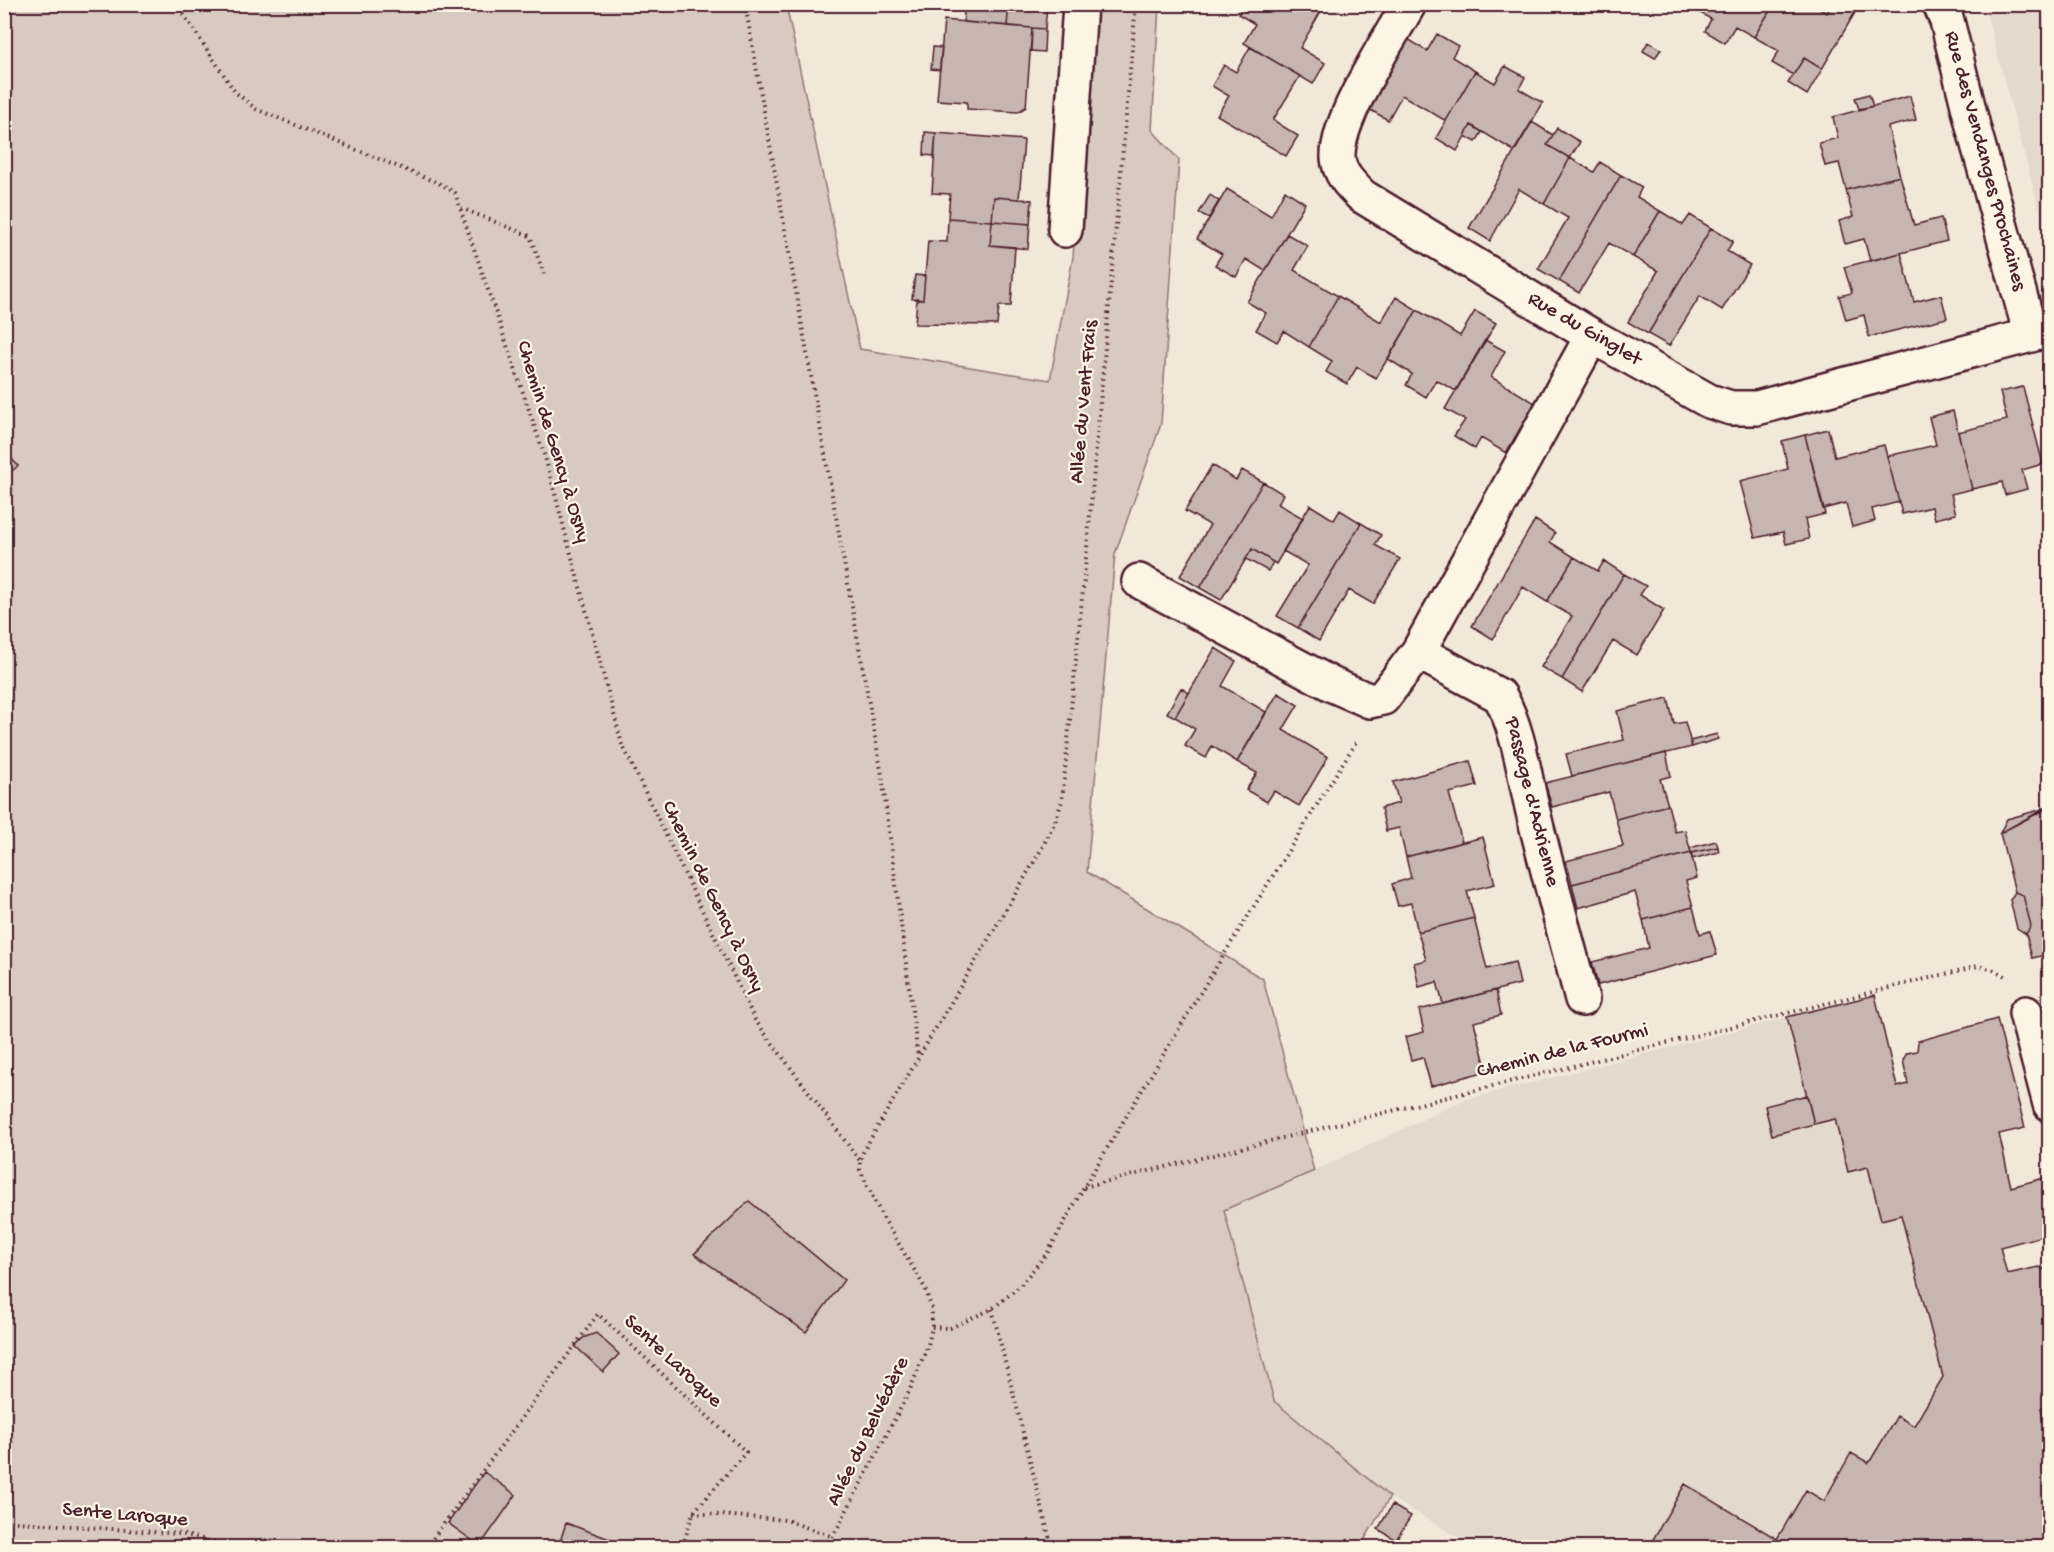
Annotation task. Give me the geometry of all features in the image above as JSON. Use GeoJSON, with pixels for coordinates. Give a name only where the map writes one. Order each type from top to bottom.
{"type":"FeatureCollection","features":[{"type":"Feature","properties":{"kind":"street"},"geometry":{"type":"LineString","coordinates":[[1065,230],[1080,4]]}},
{"type":"Feature","properties":{"kind":"street","name":"Rue du Ginglet"},"geometry":{"type":"LineString","coordinates":[[1409,4],[1359,92],[1343,132],[1338,159],[1347,180],[1362,196],[1592,336],[1708,401],[1731,408],[1757,408],[2040,333]]}},
{"type":"Feature","properties":{"kind":"street","name":"Rue des Vendanges Prochaines"},"geometry":{"type":"LineString","coordinates":[[1940,4],[1947,21],[1974,130],[2040,333]]}},
{"type":"Feature","properties":{"kind":"street"},"geometry":{"type":"LineString","coordinates":[[1139,581],[1334,685],[1370,701],[1383,698],[1418,652],[1592,336]]}},
{"type":"Feature","properties":{"kind":"street","name":"Passage d'Adrienne"},"geometry":{"type":"LineString","coordinates":[[1418,652],[1500,696],[1506,707],[1514,729],[1534,816],[1582,999]]}},
{"type":"Feature","properties":{"kind":"street"},"geometry":{"type":"LineString","coordinates":[[2026,1013],[2049,1104]]}},
{"type":"Feature","properties":{"kind":"path","name":"Chemin de Gency à Osny"},"geometry":{"type":"LineString","coordinates":[[177,4],[235,92],[256,109],[443,185],[454,193],[545,457],[622,744],[755,1020],[860,1161]]}},
{"type":"Feature","properties":{"kind":"path"},"geometry":{"type":"LineString","coordinates":[[745,4],[882,776],[919,1058],[864,1150],[860,1170],[882,1216],[926,1288],[932,1309],[932,1328],[950,1328],[992,1310],[1020,1286],[1048,1252],[1084,1187],[1210,977],[1383,698]]}},
{"type":"Feature","properties":{"kind":"path","name":"Allée du Vent Frais"},"geometry":{"type":"LineString","coordinates":[[919,1058],[1041,850],[1055,822],[1062,801],[1136,4]]}},
{"type":"Feature","properties":{"kind":"path"},"geometry":{"type":"LineString","coordinates":[[460,207],[530,236],[544,274]]}},
{"type":"Feature","properties":{"kind":"path","name":"Chemin de la Fourmi"},"geometry":{"type":"LineString","coordinates":[[1084,1187],[1977,966],[1994,970],[2013,981],[2019,988],[2026,1013]]}},
{"type":"Feature","properties":{"kind":"path"},"geometry":{"type":"LineString","coordinates":[[992,1310],[1052,1548]]}},
{"type":"Feature","properties":{"kind":"path","name":"Sente Laroque"},"geometry":{"type":"LineString","coordinates":[[426,1548],[598,1314],[746,1452],[693,1513],[682,1548]]}},
{"type":"Feature","properties":{"kind":"path","name":"Allée du Belvédère"},"geometry":{"type":"LineString","coordinates":[[827,1548],[909,1392],[928,1345],[932,1328]]}},
{"type":"Feature","properties":{"kind":"path"},"geometry":{"type":"LineString","coordinates":[[693,1513],[786,1520],[833,1537]]}},
{"type":"Feature","properties":{"kind":"path","name":"Sente Laroque"},"geometry":{"type":"LineString","coordinates":[[4,1521],[181,1534],[241,1548]]}},
{"type":"Feature","properties":{"kind":"shaded area"},"geometry":{"type":"Polygon","coordinates":[[[5,5],[786,5],[860,349],[1050,380],[1073,257],[1091,5],[1159,5],[1152,130],[1179,160],[1161,424],[1115,554],[1087,872],[1263,979],[1314,1171],[1224,1210],[1274,1401],[1390,1497],[1360,1547],[5,1548],[5,5]]]}},
{"type":"Feature","properties":{"kind":"shaded area"},"geometry":{"type":"Polygon","coordinates":[[[1984,5],[2049,5],[2049,243],[2048,242],[1984,5]]]}},
{"type":"Feature","properties":{"kind":"shaded area"},"geometry":{"type":"Polygon","coordinates":[[[1875,995],[1898,1087],[1908,1084],[1903,1060],[1907,1053],[1917,1051],[1918,1041],[1997,1019],[2025,1128],[1999,1135],[2011,1187],[2044,1178],[2049,1198],[2049,1234],[2000,1247],[2007,1274],[2038,1267],[2044,1269],[2049,1276],[2049,1406],[2041,1409],[2049,1440],[2042,1502],[2049,1506],[2049,1547],[1475,1547],[1390,1497],[1274,1401],[1224,1209],[1314,1171],[1464,1100],[1875,995]]]}},
{"type":"Feature","properties":{"kind":"building"},"geometry":{"type":"Polygon","coordinates":[[[965,4],[1009,4],[1007,26],[963,22],[965,4]]]}},
{"type":"Feature","properties":{"kind":"building"},"geometry":{"type":"Polygon","coordinates":[[[1009,4],[1047,5],[1045,29],[1007,26],[1009,4]]]}},
{"type":"Feature","properties":{"kind":"building"},"geometry":{"type":"Polygon","coordinates":[[[1244,4],[1325,4],[1300,48],[1325,63],[1313,84],[1244,43],[1255,24],[1238,14],[1244,4]]]}},
{"type":"Feature","properties":{"kind":"building"},"geometry":{"type":"Polygon","coordinates":[[[1774,4],[1812,4],[1827,13],[1833,4],[1860,4],[1822,69],[1804,58],[1793,75],[1772,63],[1779,51],[1754,37],[1774,4]]]}},
{"type":"Feature","properties":{"kind":"building"},"geometry":{"type":"Polygon","coordinates":[[[1774,4],[1754,37],[1735,26],[1725,43],[1705,31],[1711,19],[1687,5],[1774,4]]]}},
{"type":"Feature","properties":{"kind":"building"},"geometry":{"type":"Polygon","coordinates":[[[1812,4],[1833,4],[1827,13],[1812,4]]]}},
{"type":"Feature","properties":{"kind":"building"},"geometry":{"type":"Polygon","coordinates":[[[944,20],[1032,28],[1026,107],[1018,112],[967,109],[967,102],[937,100],[944,20]]]}},
{"type":"Feature","properties":{"kind":"building"},"geometry":{"type":"Polygon","coordinates":[[[1032,28],[1045,29],[1044,52],[1031,51],[1032,28]]]}},
{"type":"Feature","properties":{"kind":"building"},"geometry":{"type":"Polygon","coordinates":[[[1437,34],[1458,46],[1452,57],[1475,71],[1446,121],[1402,95],[1388,120],[1367,108],[1408,39],[1427,51],[1437,34]]]}},
{"type":"Feature","properties":{"kind":"building"},"geometry":{"type":"Polygon","coordinates":[[[1648,42],[1661,49],[1655,58],[1643,51],[1648,42]]]}},
{"type":"Feature","properties":{"kind":"building"},"geometry":{"type":"Polygon","coordinates":[[[933,47],[942,48],[940,70],[931,69],[933,47]]]}},
{"type":"Feature","properties":{"kind":"building"},"geometry":{"type":"Polygon","coordinates":[[[1250,47],[1300,76],[1273,120],[1298,136],[1286,156],[1217,115],[1229,96],[1212,86],[1224,65],[1236,72],[1250,47]]]}},
{"type":"Feature","properties":{"kind":"building"},"geometry":{"type":"Polygon","coordinates":[[[1804,58],[1822,69],[1807,95],[1788,83],[1804,58]]]}},
{"type":"Feature","properties":{"kind":"building"},"geometry":{"type":"Polygon","coordinates":[[[1505,66],[1525,77],[1519,89],[1543,103],[1514,151],[1471,125],[1457,151],[1436,138],[1475,71],[1495,83],[1505,66]]]}},
{"type":"Feature","properties":{"kind":"building"},"geometry":{"type":"Polygon","coordinates":[[[1869,94],[1873,106],[1859,109],[1855,98],[1869,94]]]}},
{"type":"Feature","properties":{"kind":"building"},"geometry":{"type":"Polygon","coordinates":[[[1910,96],[1916,120],[1888,127],[1900,176],[1846,190],[1839,163],[1825,166],[1819,143],[1838,138],[1833,117],[1910,96]]]}},
{"type":"Feature","properties":{"kind":"building"},"geometry":{"type":"Polygon","coordinates":[[[1532,122],[1553,135],[1547,145],[1570,158],[1544,204],[1519,189],[1490,241],[1469,228],[1532,122]]]}},
{"type":"Feature","properties":{"kind":"building"},"geometry":{"type":"Polygon","coordinates":[[[1471,125],[1482,132],[1476,142],[1465,136],[1471,125]]]}},
{"type":"Feature","properties":{"kind":"building"},"geometry":{"type":"Polygon","coordinates":[[[1557,128],[1580,142],[1570,158],[1547,145],[1557,128]]]}},
{"type":"Feature","properties":{"kind":"building"},"geometry":{"type":"Polygon","coordinates":[[[925,132],[936,133],[934,156],[924,155],[925,132]]]}},
{"type":"Feature","properties":{"kind":"building"},"geometry":{"type":"Polygon","coordinates":[[[936,133],[1024,140],[1019,199],[994,197],[992,221],[948,218],[950,194],[932,193],[936,133]]]}},
{"type":"Feature","properties":{"kind":"building"},"geometry":{"type":"Polygon","coordinates":[[[1570,158],[1594,172],[1600,162],[1621,175],[1559,281],[1538,269],[1568,218],[1544,204],[1570,158]]]}},
{"type":"Feature","properties":{"kind":"building"},"geometry":{"type":"Polygon","coordinates":[[[1621,175],[1642,187],[1637,197],[1660,211],[1633,257],[1609,243],[1579,293],[1559,281],[1621,175]]]}},
{"type":"Feature","properties":{"kind":"building"},"geometry":{"type":"Polygon","coordinates":[[[1900,176],[1914,225],[1941,218],[1947,241],[1870,261],[1864,239],[1845,244],[1839,221],[1853,217],[1846,190],[1900,176]]]}},
{"type":"Feature","properties":{"kind":"building"},"geometry":{"type":"Polygon","coordinates":[[[1227,189],[1271,216],[1285,190],[1305,203],[1265,271],[1246,259],[1236,277],[1215,265],[1222,254],[1197,239],[1227,189]]]}},
{"type":"Feature","properties":{"kind":"building"},"geometry":{"type":"Polygon","coordinates":[[[1210,195],[1219,201],[1209,218],[1199,213],[1210,195]]]}},
{"type":"Feature","properties":{"kind":"building"},"geometry":{"type":"Polygon","coordinates":[[[994,197],[1032,200],[1030,224],[992,221],[994,197]]]}},
{"type":"Feature","properties":{"kind":"building"},"geometry":{"type":"Polygon","coordinates":[[[1660,211],[1683,225],[1690,215],[1711,228],[1648,334],[1628,322],[1658,271],[1633,257],[1660,211]]]}},
{"type":"Feature","properties":{"kind":"building"},"geometry":{"type":"Polygon","coordinates":[[[948,218],[992,221],[990,245],[1015,247],[1011,306],[999,306],[997,325],[915,324],[917,299],[923,300],[928,241],[947,242],[948,218]]]}},
{"type":"Feature","properties":{"kind":"building"},"geometry":{"type":"Polygon","coordinates":[[[992,221],[1030,224],[1028,249],[990,245],[992,221]]]}},
{"type":"Feature","properties":{"kind":"building"},"geometry":{"type":"Polygon","coordinates":[[[1711,228],[1733,241],[1727,251],[1750,265],[1722,310],[1700,296],[1669,346],[1648,334],[1711,228]]]}},
{"type":"Feature","properties":{"kind":"building"},"geometry":{"type":"Polygon","coordinates":[[[1287,234],[1308,246],[1294,270],[1338,296],[1309,347],[1284,331],[1277,342],[1256,330],[1266,313],[1247,302],[1287,234]]]}},
{"type":"Feature","properties":{"kind":"building"},"geometry":{"type":"Polygon","coordinates":[[[1901,253],[1914,302],[1941,295],[1947,318],[1869,337],[1864,315],[1846,320],[1839,296],[1852,293],[1844,267],[1901,253]]]}},
{"type":"Feature","properties":{"kind":"building"},"geometry":{"type":"Polygon","coordinates":[[[915,275],[925,276],[923,300],[912,299],[915,275]]]}},
{"type":"Feature","properties":{"kind":"building"},"geometry":{"type":"Polygon","coordinates":[[[1338,296],[1381,322],[1396,297],[1417,310],[1376,378],[1357,367],[1347,384],[1326,372],[1332,361],[1309,347],[1338,296]]]}},
{"type":"Feature","properties":{"kind":"building"},"geometry":{"type":"Polygon","coordinates":[[[1417,310],[1460,336],[1475,311],[1496,323],[1456,391],[1436,380],[1426,397],[1406,385],[1412,374],[1388,359],[1417,310]]]}},
{"type":"Feature","properties":{"kind":"building"},"geometry":{"type":"Polygon","coordinates":[[[1485,340],[1505,351],[1491,377],[1535,403],[1506,453],[1481,438],[1475,449],[1454,436],[1465,420],[1445,409],[1485,340]]]}},
{"type":"Feature","properties":{"kind":"building"},"geometry":{"type":"Polygon","coordinates":[[[2023,387],[2043,464],[2022,470],[2027,489],[2005,495],[2002,482],[1972,489],[1958,432],[2007,420],[2000,392],[2023,387]]]}},
{"type":"Feature","properties":{"kind":"building"},"geometry":{"type":"Polygon","coordinates":[[[1953,411],[1972,489],[1951,494],[1956,514],[1935,519],[1932,507],[1902,514],[1887,456],[1936,445],[1929,417],[1953,411]]]}},
{"type":"Feature","properties":{"kind":"building"},"geometry":{"type":"Polygon","coordinates":[[[1828,429],[1835,457],[1884,445],[1899,502],[1872,509],[1875,521],[1852,527],[1846,503],[1823,509],[1805,435],[1828,429]]]}},
{"type":"Feature","properties":{"kind":"building"},"geometry":{"type":"Polygon","coordinates":[[[1805,435],[1825,514],[1805,519],[1809,539],[1786,544],[1783,532],[1755,538],[1740,481],[1788,469],[1782,441],[1805,435]]]}},
{"type":"Feature","properties":{"kind":"building"},"geometry":{"type":"Polygon","coordinates":[[[4,450],[18,466],[4,477],[4,450]]]}},
{"type":"Feature","properties":{"kind":"building"},"geometry":{"type":"Polygon","coordinates":[[[1212,465],[1236,480],[1242,470],[1263,482],[1200,588],[1180,576],[1210,525],[1185,511],[1212,465]]]}},
{"type":"Feature","properties":{"kind":"building"},"geometry":{"type":"Polygon","coordinates":[[[1263,482],[1283,494],[1278,504],[1303,518],[1276,564],[1252,549],[1221,600],[1200,588],[1263,482]]]}},
{"type":"Feature","properties":{"kind":"building"},"geometry":{"type":"Polygon","coordinates":[[[1310,505],[1334,520],[1340,510],[1361,523],[1298,628],[1277,616],[1308,565],[1283,551],[1310,505]]]}},
{"type":"Feature","properties":{"kind":"building"},"geometry":{"type":"Polygon","coordinates":[[[1535,520],[1555,533],[1550,542],[1574,557],[1547,602],[1523,587],[1493,639],[1472,626],[1535,520]]]}},
{"type":"Feature","properties":{"kind":"building"},"geometry":{"type":"Polygon","coordinates":[[[1361,523],[1381,535],[1375,545],[1400,559],[1373,604],[1349,590],[1319,641],[1298,628],[1361,523]]]}},
{"type":"Feature","properties":{"kind":"building"},"geometry":{"type":"Polygon","coordinates":[[[1252,549],[1273,562],[1268,571],[1246,559],[1252,549]]]}},
{"type":"Feature","properties":{"kind":"building"},"geometry":{"type":"Polygon","coordinates":[[[1574,557],[1598,571],[1604,561],[1624,574],[1562,679],[1541,667],[1572,616],[1547,602],[1574,557]]]}},
{"type":"Feature","properties":{"kind":"building"},"geometry":{"type":"Polygon","coordinates":[[[1624,574],[1646,586],[1640,595],[1664,610],[1637,655],[1613,641],[1582,692],[1562,679],[1624,574]]]}},
{"type":"Feature","properties":{"kind":"building"},"geometry":{"type":"Polygon","coordinates":[[[1215,648],[1236,661],[1222,686],[1266,712],[1237,762],[1212,746],[1206,758],[1185,746],[1195,729],[1175,717],[1215,648]]]}},
{"type":"Feature","properties":{"kind":"building"},"geometry":{"type":"Polygon","coordinates":[[[1181,688],[1189,693],[1175,717],[1167,713],[1181,688]]]}},
{"type":"Feature","properties":{"kind":"building"},"geometry":{"type":"Polygon","coordinates":[[[1278,693],[1298,705],[1283,730],[1328,757],[1299,806],[1274,791],[1267,802],[1246,790],[1257,773],[1237,762],[1278,693]]]}},
{"type":"Feature","properties":{"kind":"building"},"geometry":{"type":"Polygon","coordinates":[[[1668,698],[1674,724],[1685,722],[1692,747],[1572,776],[1566,754],[1624,740],[1617,711],[1668,698]]]}},
{"type":"Feature","properties":{"kind":"building"},"geometry":{"type":"Polygon","coordinates":[[[1717,734],[1718,739],[1692,747],[1690,741],[1717,734]]]}},
{"type":"Feature","properties":{"kind":"building"},"geometry":{"type":"Polygon","coordinates":[[[1666,753],[1671,776],[1660,779],[1668,805],[1616,819],[1609,792],[1552,807],[1545,783],[1666,753]]]}},
{"type":"Feature","properties":{"kind":"building"},"geometry":{"type":"Polygon","coordinates":[[[1470,761],[1477,786],[1449,793],[1462,842],[1406,857],[1399,828],[1386,831],[1381,808],[1399,803],[1393,782],[1470,761]]]}},
{"type":"Feature","properties":{"kind":"building"},"geometry":{"type":"Polygon","coordinates":[[[1668,805],[1675,832],[1685,830],[1691,853],[1572,884],[1566,861],[1623,846],[1616,819],[1668,805]]]}},
{"type":"Feature","properties":{"kind":"building"},"geometry":{"type":"Polygon","coordinates":[[[2050,807],[2050,954],[2032,958],[2026,934],[2031,926],[2023,895],[2015,892],[2000,833],[2050,807]]]}},
{"type":"Feature","properties":{"kind":"building"},"geometry":{"type":"Polygon","coordinates":[[[2046,808],[2000,833],[2007,819],[2046,808]]]}},
{"type":"Feature","properties":{"kind":"building"},"geometry":{"type":"Polygon","coordinates":[[[1483,837],[1495,884],[1467,891],[1474,918],[1418,932],[1411,903],[1398,906],[1392,884],[1411,878],[1406,857],[1483,837]]]}},
{"type":"Feature","properties":{"kind":"building"},"geometry":{"type":"Polygon","coordinates":[[[1716,841],[1718,847],[1691,853],[1690,848],[1716,841]]]}},
{"type":"Feature","properties":{"kind":"building"},"geometry":{"type":"Polygon","coordinates":[[[1718,847],[1719,852],[1692,859],[1691,853],[1718,847]]]}},
{"type":"Feature","properties":{"kind":"building"},"geometry":{"type":"Polygon","coordinates":[[[1691,853],[1697,878],[1686,881],[1693,907],[1643,920],[1635,892],[1578,908],[1572,884],[1691,853]]]}},
{"type":"Feature","properties":{"kind":"building"},"geometry":{"type":"Polygon","coordinates":[[[2015,892],[2023,895],[2031,926],[2026,934],[2017,928],[2010,900],[2015,892]]]}},
{"type":"Feature","properties":{"kind":"building"},"geometry":{"type":"Polygon","coordinates":[[[1693,907],[1700,934],[1710,931],[1717,955],[1598,985],[1592,962],[1649,948],[1643,920],[1693,907]]]}},
{"type":"Feature","properties":{"kind":"building"},"geometry":{"type":"Polygon","coordinates":[[[1474,918],[1487,969],[1515,962],[1520,984],[1443,1004],[1437,982],[1419,987],[1414,963],[1426,960],[1418,932],[1474,918]]]}},
{"type":"Feature","properties":{"kind":"building"},"geometry":{"type":"Polygon","coordinates":[[[1496,990],[1501,1015],[1474,1022],[1487,1071],[1431,1086],[1423,1057],[1411,1060],[1405,1037],[1424,1032],[1419,1010],[1496,990]]]}},
{"type":"Feature","properties":{"kind":"building"},"geometry":{"type":"Polygon","coordinates":[[[1875,995],[1897,1087],[1908,1084],[1903,1060],[1907,1053],[1917,1051],[1918,1041],[1997,1019],[2025,1128],[1999,1134],[2011,1187],[2044,1178],[2050,1198],[2050,1234],[2000,1247],[2007,1274],[2038,1267],[2044,1269],[2049,1276],[2050,1406],[2041,1408],[2050,1440],[2050,1489],[2042,1502],[2050,1506],[2050,1548],[1648,1548],[1685,1484],[1777,1539],[1806,1490],[1824,1501],[1851,1453],[1869,1463],[1897,1416],[1914,1426],[1943,1377],[1901,1215],[1881,1220],[1868,1167],[1848,1172],[1835,1119],[1814,1124],[1787,1017],[1875,995]]]}},
{"type":"Feature","properties":{"kind":"building"},"geometry":{"type":"Polygon","coordinates":[[[1807,1095],[1814,1124],[1772,1135],[1765,1106],[1807,1095]]]}},
{"type":"Feature","properties":{"kind":"building"},"geometry":{"type":"Polygon","coordinates":[[[749,1201],[844,1280],[806,1332],[694,1254],[749,1201]]]}},
{"type":"Feature","properties":{"kind":"building"},"geometry":{"type":"Polygon","coordinates":[[[596,1333],[619,1354],[603,1372],[575,1346],[583,1338],[596,1333]]]}},
{"type":"Feature","properties":{"kind":"building"},"geometry":{"type":"Polygon","coordinates":[[[484,1472],[516,1495],[480,1546],[448,1523],[484,1472]]]}},
{"type":"Feature","properties":{"kind":"building"},"geometry":{"type":"Polygon","coordinates":[[[1392,1505],[1411,1516],[1396,1540],[1378,1529],[1392,1505]]]}},
{"type":"Feature","properties":{"kind":"building"},"geometry":{"type":"Polygon","coordinates":[[[566,1523],[634,1548],[558,1548],[566,1523]]]}}]}
